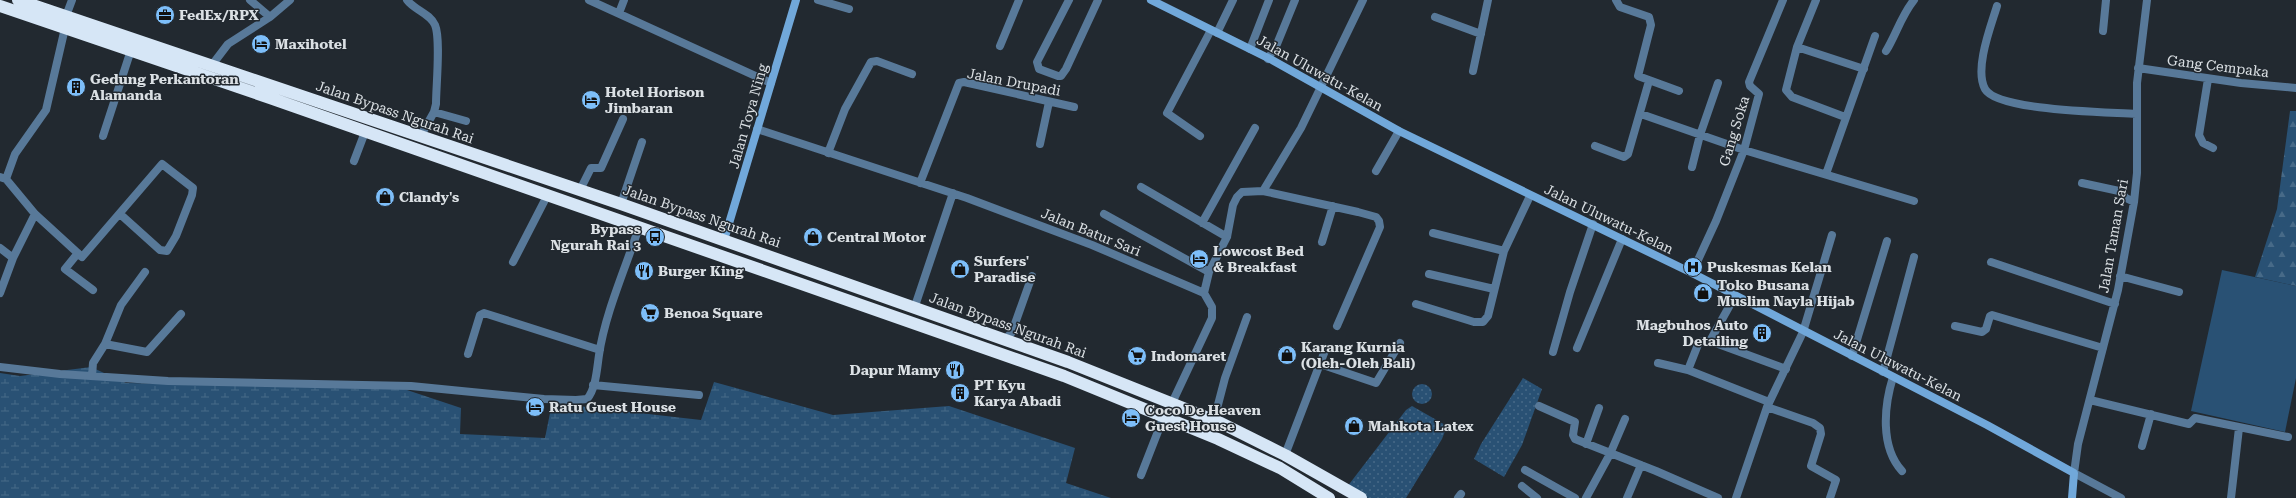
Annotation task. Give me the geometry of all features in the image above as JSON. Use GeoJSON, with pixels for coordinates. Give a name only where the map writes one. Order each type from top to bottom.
{"type":"FeatureCollection","features":[{"type":"Feature","properties":{"kind":"highway","name":"Jalan Bypass Ngurah Rai"},"geometry":{"type":"LineString","coordinates":[[18,0],[131,50],[548,194],[1064,376],[1218,439],[1280,468],[1329,498]]}},
{"type":"Feature","properties":{"kind":"highway","name":"Jalan Bypass Ngurah Rai"},"geometry":{"type":"LineString","coordinates":[[0,6],[65,22],[212,65],[915,306],[1214,420],[1285,455],[1361,498]]}},
{"type":"Feature","properties":{"kind":"highway"},"geometry":{"type":"LineString","coordinates":[[270,98],[275,86]]}},
{"type":"Feature","properties":{"kind":"highway"},"geometry":{"type":"LineString","coordinates":[[298,108],[303,96]]}},
{"type":"Feature","properties":{"kind":"highway"},"geometry":{"type":"LineString","coordinates":[[718,254],[724,240]]}},
{"type":"Feature","properties":{"kind":"street"},"geometry":{"type":"LineString","coordinates":[[72,0],[65,22],[46,110],[15,154],[3,178],[35,214],[82,257],[162,164],[193,188],[192,195],[176,236],[167,251],[160,250],[120,214]]}},
{"type":"Feature","properties":{"kind":"street"},"geometry":{"type":"LineString","coordinates":[[250,0],[270,17]]}},
{"type":"Feature","properties":{"kind":"street"},"geometry":{"type":"LineString","coordinates":[[212,65],[228,44],[270,17],[290,0]]}},
{"type":"Feature","properties":{"kind":"street"},"geometry":{"type":"LineString","coordinates":[[407,0],[411,6],[428,16],[435,25],[437,36],[436,104],[434,112],[420,137]]}},
{"type":"Feature","properties":{"kind":"street"},"geometry":{"type":"LineString","coordinates":[[589,0],[771,83]]}},
{"type":"Feature","properties":{"kind":"street"},"geometry":{"type":"LineString","coordinates":[[619,13],[624,0]]}},
{"type":"Feature","properties":{"kind":"street","name":"Jalan Toya Ning"},"geometry":{"type":"LineString","coordinates":[[724,240],[796,0]]}},
{"type":"Feature","properties":{"kind":"street"},"geometry":{"type":"LineString","coordinates":[[818,0],[850,9]]}},
{"type":"Feature","properties":{"kind":"street"},"geometry":{"type":"LineString","coordinates":[[1000,46],[1019,0]]}},
{"type":"Feature","properties":{"kind":"street"},"geometry":{"type":"LineString","coordinates":[[1069,0],[1037,62],[1039,70],[1058,76],[1061,76],[1066,69],[1098,0]]}},
{"type":"Feature","properties":{"kind":"street","name":"Jalan Uluwatu-Kelan"},"geometry":{"type":"LineString","coordinates":[[1151,0],[1250,49],[1399,132],[1530,196],[1593,224],[1692,273],[1803,332],[1884,372],[2074,473]]}},
{"type":"Feature","properties":{"kind":"street"},"geometry":{"type":"LineString","coordinates":[[1200,136],[1168,115],[1167,111],[1232,0]]}},
{"type":"Feature","properties":{"kind":"street"},"geometry":{"type":"LineString","coordinates":[[1250,49],[1269,0]]}},
{"type":"Feature","properties":{"kind":"street"},"geometry":{"type":"LineString","coordinates":[[1268,59],[1277,44],[1295,0]]}},
{"type":"Feature","properties":{"kind":"street"},"geometry":{"type":"LineString","coordinates":[[1264,190],[1301,128],[1319,87],[1363,0]]}},
{"type":"Feature","properties":{"kind":"street"},"geometry":{"type":"LineString","coordinates":[[1473,71],[1488,0]]}},
{"type":"Feature","properties":{"kind":"street"},"geometry":{"type":"LineString","coordinates":[[1616,0],[1620,7],[1650,20],[1651,25],[1638,74],[1639,77],[1679,91]]}},
{"type":"Feature","properties":{"kind":"street","name":"Gang Soka"},"geometry":{"type":"LineString","coordinates":[[1692,273],[1716,221],[1744,150],[1759,93],[1750,86],[1749,82],[1783,0]]}},
{"type":"Feature","properties":{"kind":"street"},"geometry":{"type":"LineString","coordinates":[[1816,0],[1797,47],[1786,85],[1786,92],[1792,98],[1845,117]]}},
{"type":"Feature","properties":{"kind":"street"},"geometry":{"type":"LineString","coordinates":[[1886,51],[1896,36],[1906,11],[1914,0]]}},
{"type":"Feature","properties":{"kind":"street"},"geometry":{"type":"LineString","coordinates":[[2103,31],[2106,0]]}},
{"type":"Feature","properties":{"kind":"street","name":"Jalan Taman Sari"},"geometry":{"type":"LineString","coordinates":[[2074,473],[2078,444],[2115,304],[2134,202],[2137,173],[2136,114],[2138,68],[2147,0]]}},
{"type":"Feature","properties":{"kind":"street"},"geometry":{"type":"LineString","coordinates":[[1997,6],[1984,51],[1982,76],[1985,88],[1991,96],[2023,106],[2136,114]]}},
{"type":"Feature","properties":{"kind":"street"},"geometry":{"type":"LineString","coordinates":[[1435,17],[1481,34]]}},
{"type":"Feature","properties":{"kind":"street"},"geometry":{"type":"LineString","coordinates":[[1826,174],[1875,36]]}},
{"type":"Feature","properties":{"kind":"street"},"geometry":{"type":"LineString","coordinates":[[1797,47],[1864,69]]}},
{"type":"Feature","properties":{"kind":"street"},"geometry":{"type":"LineString","coordinates":[[103,136],[131,50]]}},
{"type":"Feature","properties":{"kind":"street"},"geometry":{"type":"LineString","coordinates":[[828,153],[845,108],[871,62],[877,61],[912,74]]}},
{"type":"Feature","properties":{"kind":"street","name":"Gang Cempaka"},"geometry":{"type":"LineString","coordinates":[[2138,68],[2208,79],[2296,88]]}},
{"type":"Feature","properties":{"kind":"street"},"geometry":{"type":"LineString","coordinates":[[2208,79],[2199,135],[2203,143],[2213,148]]}},
{"type":"Feature","properties":{"kind":"street"},"geometry":{"type":"LineString","coordinates":[[1595,146],[1626,156],[1630,150],[1649,81]]}},
{"type":"Feature","properties":{"kind":"street","name":"Jalan Drupadi"},"geometry":{"type":"LineString","coordinates":[[920,183],[959,83],[964,82],[1074,107]]}},
{"type":"Feature","properties":{"kind":"street"},"geometry":{"type":"LineString","coordinates":[[1692,167],[1700,135],[1718,83]]}},
{"type":"Feature","properties":{"kind":"street"},"geometry":{"type":"LineString","coordinates":[[1040,144],[1049,102]]}},
{"type":"Feature","properties":{"kind":"street"},"geometry":{"type":"LineString","coordinates":[[434,112],[466,121]]}},
{"type":"Feature","properties":{"kind":"street"},"geometry":{"type":"LineString","coordinates":[[1641,114],[1744,150],[1914,201]]}},
{"type":"Feature","properties":{"kind":"street"},"geometry":{"type":"LineString","coordinates":[[580,190],[591,168],[601,168],[623,119]]}},
{"type":"Feature","properties":{"kind":"street"},"geometry":{"type":"LineString","coordinates":[[1202,223],[1256,128]]}},
{"type":"Feature","properties":{"kind":"street"},"geometry":{"type":"LineString","coordinates":[[757,129],[953,193],[915,306]]}},
{"type":"Feature","properties":{"kind":"street"},"geometry":{"type":"LineString","coordinates":[[354,161],[365,132]]}},
{"type":"Feature","properties":{"kind":"street"},"geometry":{"type":"LineString","coordinates":[[1376,171],[1399,132]]}},
{"type":"Feature","properties":{"kind":"street"},"geometry":{"type":"LineString","coordinates":[[620,204],[642,142]]}},
{"type":"Feature","properties":{"kind":"street"},"geometry":{"type":"LineString","coordinates":[[2082,183],[2119,191],[2126,198],[2134,202]]}},
{"type":"Feature","properties":{"kind":"street"},"geometry":{"type":"LineString","coordinates":[[1141,187],[1227,237]]}},
{"type":"Feature","properties":{"kind":"street"},"geometry":{"type":"LineString","coordinates":[[1172,403],[1212,318],[1212,307],[1204,293],[1210,272],[1227,237],[1233,205],[1237,197],[1245,191],[1264,190],[1376,217],[1380,223],[1337,326]]}},
{"type":"Feature","properties":{"kind":"street","name":"Jalan Batur Sari"},"geometry":{"type":"LineString","coordinates":[[953,193],[1092,245],[1204,293]]}},
{"type":"Feature","properties":{"kind":"street"},"geometry":{"type":"LineString","coordinates":[[513,262],[548,194]]}},
{"type":"Feature","properties":{"kind":"street"},"geometry":{"type":"LineString","coordinates":[[1416,304],[1481,323],[1488,316],[1504,251],[1530,196]]}},
{"type":"Feature","properties":{"kind":"street"},"geometry":{"type":"LineString","coordinates":[[1322,242],[1333,206]]}},
{"type":"Feature","properties":{"kind":"street"},"geometry":{"type":"LineString","coordinates":[[0,293],[13,258],[35,214]]}},
{"type":"Feature","properties":{"kind":"street"},"geometry":{"type":"LineString","coordinates":[[1104,214],[1210,272]]}},
{"type":"Feature","properties":{"kind":"street"},"geometry":{"type":"LineString","coordinates":[[1553,352],[1570,292],[1593,224]]}},
{"type":"Feature","properties":{"kind":"street"},"geometry":{"type":"LineString","coordinates":[[0,367],[92,376],[168,381],[412,386],[480,394],[576,400],[589,398],[600,350],[639,226]]}},
{"type":"Feature","properties":{"kind":"street"},"geometry":{"type":"LineString","coordinates":[[1434,233],[1504,251]]}},
{"type":"Feature","properties":{"kind":"street"},"geometry":{"type":"LineString","coordinates":[[1736,498],[1768,405],[1803,332],[1832,235]]}},
{"type":"Feature","properties":{"kind":"street"},"geometry":{"type":"LineString","coordinates":[[1577,348],[1622,239]]}},
{"type":"Feature","properties":{"kind":"street"},"geometry":{"type":"LineString","coordinates":[[1852,356],[1887,241]]}},
{"type":"Feature","properties":{"kind":"street"},"geometry":{"type":"LineString","coordinates":[[0,248],[13,258]]}},
{"type":"Feature","properties":{"kind":"street"},"geometry":{"type":"LineString","coordinates":[[78,253],[65,269],[93,290]]}},
{"type":"Feature","properties":{"kind":"street"},"geometry":{"type":"LineString","coordinates":[[1884,372],[1914,257]]}},
{"type":"Feature","properties":{"kind":"street"},"geometry":{"type":"LineString","coordinates":[[1991,262],[2115,304]]}},
{"type":"Feature","properties":{"kind":"street"},"geometry":{"type":"LineString","coordinates":[[92,376],[93,363],[105,344],[121,305],[146,272]]}},
{"type":"Feature","properties":{"kind":"street"},"geometry":{"type":"LineString","coordinates":[[1429,274],[1494,289]]}},
{"type":"Feature","properties":{"kind":"street"},"geometry":{"type":"LineString","coordinates":[[1006,340],[1012,332],[1032,276]]}},
{"type":"Feature","properties":{"kind":"street"},"geometry":{"type":"LineString","coordinates":[[2120,276],[2179,292]]}},
{"type":"Feature","properties":{"kind":"street"},"geometry":{"type":"LineString","coordinates":[[1710,340],[1735,296]]}},
{"type":"Feature","properties":{"kind":"street"},"geometry":{"type":"LineString","coordinates":[[468,354],[480,315],[484,313],[600,350]]}},
{"type":"Feature","properties":{"kind":"street"},"geometry":{"type":"LineString","coordinates":[[105,344],[147,352],[181,314]]}},
{"type":"Feature","properties":{"kind":"street"},"geometry":{"type":"LineString","coordinates":[[1955,326],[1982,332],[1986,329],[1990,315],[1992,315],[2103,348]]}},
{"type":"Feature","properties":{"kind":"street"},"geometry":{"type":"LineString","coordinates":[[1214,420],[1225,378],[1247,317]]}},
{"type":"Feature","properties":{"kind":"street"},"geometry":{"type":"LineString","coordinates":[[1688,370],[1699,342],[1710,340],[1786,369]]}},
{"type":"Feature","properties":{"kind":"street"},"geometry":{"type":"LineString","coordinates":[[1320,364],[1376,384],[1400,343]]}},
{"type":"Feature","properties":{"kind":"street"},"geometry":{"type":"LineString","coordinates":[[1285,455],[1326,348]]}},
{"type":"Feature","properties":{"kind":"street"},"geometry":{"type":"LineString","coordinates":[[1658,363],[1688,370],[1813,423],[1820,428],[1820,434],[1811,466],[1836,480],[1830,498]]}},
{"type":"Feature","properties":{"kind":"street"},"geometry":{"type":"LineString","coordinates":[[1893,377],[1887,401],[1887,430],[1893,459],[1902,471]]}},
{"type":"Feature","properties":{"kind":"street"},"geometry":{"type":"LineString","coordinates":[[593,385],[699,395]]}},
{"type":"Feature","properties":{"kind":"street"},"geometry":{"type":"LineString","coordinates":[[2090,400],[2189,424],[2194,418],[2288,437]]}},
{"type":"Feature","properties":{"kind":"street"},"geometry":{"type":"LineString","coordinates":[[1539,406],[1575,422],[1573,437],[1586,444],[1641,465],[1718,498]]}},
{"type":"Feature","properties":{"kind":"street"},"geometry":{"type":"LineString","coordinates":[[1586,444],[1599,408]]}},
{"type":"Feature","properties":{"kind":"street"},"geometry":{"type":"LineString","coordinates":[[2142,446],[2151,414]]}},
{"type":"Feature","properties":{"kind":"street"},"geometry":{"type":"LineString","coordinates":[[1142,475],[1164,416]]}},
{"type":"Feature","properties":{"kind":"street"},"geometry":{"type":"LineString","coordinates":[[1586,498],[1610,454],[1624,419]]}},
{"type":"Feature","properties":{"kind":"street"},"geometry":{"type":"LineString","coordinates":[[2231,498],[2239,428]]}},
{"type":"Feature","properties":{"kind":"street"},"geometry":{"type":"LineString","coordinates":[[1627,498],[1641,465]]}},
{"type":"Feature","properties":{"kind":"street"},"geometry":{"type":"LineString","coordinates":[[1525,470],[1575,498]]}},
{"type":"Feature","properties":{"kind":"street"},"geometry":{"type":"LineString","coordinates":[[2072,498],[2074,473],[2122,498]]}},
{"type":"Feature","properties":{"kind":"street"},"geometry":{"type":"LineString","coordinates":[[1522,486],[1537,498]]}},
{"type":"Feature","properties":{"kind":"green space"},"geometry":{"type":"Polygon","coordinates":[[[2290,111],[2296,111],[2296,286],[2255,277],[2277,209],[2290,111]]]}},
{"type":"Feature","properties":{"kind":"green space"},"geometry":{"type":"Polygon","coordinates":[[[2222,270],[2296,286],[2296,378],[2285,432],[2191,411],[2222,270]]]}},
{"type":"Feature","properties":{"kind":"green space"},"geometry":{"type":"Polygon","coordinates":[[[91,367],[126,383],[401,388],[461,408],[460,434],[545,438],[552,403],[701,420],[714,382],[833,415],[949,406],[1075,448],[1066,483],[1111,498],[0,498],[0,373],[20,376],[91,367]]]}},
{"type":"Feature","properties":{"kind":"green space"},"geometry":{"type":"Polygon","coordinates":[[[1523,378],[1542,389],[1522,445],[1504,477],[1474,459],[1481,444],[1523,378]]]}},
{"type":"Feature","properties":{"kind":"green space"},"geometry":{"type":"Polygon","coordinates":[[[1422,384],[1429,387],[1432,394],[1429,401],[1422,404],[1415,401],[1412,394],[1415,387],[1422,384]]]}},
{"type":"Feature","properties":{"kind":"green space"},"geometry":{"type":"Polygon","coordinates":[[[1412,406],[1447,426],[1442,439],[1406,498],[1368,498],[1347,487],[1406,410],[1412,406]]]}},
{"type":"Feature","properties":{"kind":"place","name":"FedEx/RPX"},"geometry":{"type":"Point","coordinates":[165,15]}},
{"type":"Feature","properties":{"kind":"place","name":"Maxihotel"},"geometry":{"type":"Point","coordinates":[261,44]}},
{"type":"Feature","properties":{"kind":"place","name":"Gedung Perkantoran Alamanda"},"geometry":{"type":"Point","coordinates":[76,87]}},
{"type":"Feature","properties":{"kind":"place","name":"Hotel Horison Jimbaran"},"geometry":{"type":"Point","coordinates":[591,100]}},
{"type":"Feature","properties":{"kind":"place","name":"Clandy's"},"geometry":{"type":"Point","coordinates":[385,197]}},
{"type":"Feature","properties":{"kind":"place","name":"Bypass Ngurah Rai 3"},"geometry":{"type":"Point","coordinates":[655,237]}},
{"type":"Feature","properties":{"kind":"place","name":"Central Motor"},"geometry":{"type":"Point","coordinates":[813,237]}},
{"type":"Feature","properties":{"kind":"place","name":"Lowcost Bed & Breakfast"},"geometry":{"type":"Point","coordinates":[1199,259]}},
{"type":"Feature","properties":{"kind":"place","name":"Puskesmas Kelan"},"geometry":{"type":"Point","coordinates":[1693,267]}},
{"type":"Feature","properties":{"kind":"place","name":"Surfers' Paradise"},"geometry":{"type":"Point","coordinates":[960,269]}},
{"type":"Feature","properties":{"kind":"place","name":"Burger King"},"geometry":{"type":"Point","coordinates":[644,271]}},
{"type":"Feature","properties":{"kind":"place","name":"Toko Busana Muslim Nayla Hijab"},"geometry":{"type":"Point","coordinates":[1703,293]}},
{"type":"Feature","properties":{"kind":"place","name":"Benoa Square"},"geometry":{"type":"Point","coordinates":[650,313]}},
{"type":"Feature","properties":{"kind":"place","name":"Magbuhos Auto Detailing"},"geometry":{"type":"Point","coordinates":[1762,333]}},
{"type":"Feature","properties":{"kind":"place","name":"Karang Kurnia (Oleh-Oleh Bali)"},"geometry":{"type":"Point","coordinates":[1287,355]}},
{"type":"Feature","properties":{"kind":"place","name":"Indomaret"},"geometry":{"type":"Point","coordinates":[1137,356]}},
{"type":"Feature","properties":{"kind":"place","name":"Dapur Mamy"},"geometry":{"type":"Point","coordinates":[955,370]}},
{"type":"Feature","properties":{"kind":"place","name":"PT Kyu Karya Abadi"},"geometry":{"type":"Point","coordinates":[960,393]}},
{"type":"Feature","properties":{"kind":"place","name":"Ratu Guest House"},"geometry":{"type":"Point","coordinates":[535,407]}},
{"type":"Feature","properties":{"kind":"place","name":"Coco De Heaven Guest House"},"geometry":{"type":"Point","coordinates":[1131,418]}},
{"type":"Feature","properties":{"kind":"place","name":"Mahkota Latex"},"geometry":{"type":"Point","coordinates":[1354,426]}}]}
